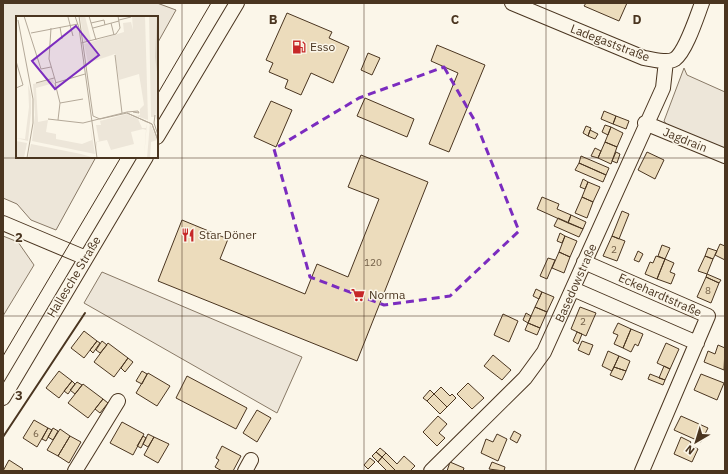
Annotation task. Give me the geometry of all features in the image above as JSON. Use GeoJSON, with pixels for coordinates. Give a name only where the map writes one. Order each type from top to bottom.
{"type":"FeatureCollection","features":[{"type":"Feature","properties":{"kind":"street"},"geometry":{"type":"LineString","coordinates":[[158,135],[237,3]]}},
{"type":"Feature","properties":{"kind":"street","name":"Ladegaststraße"},"geometry":{"type":"LineString","coordinates":[[512,3],[644,58],[666,61],[675,59],[683,48],[702,3]]}},
{"type":"Feature","properties":{"kind":"street","name":"Basedowstraße"},"geometry":{"type":"LineString","coordinates":[[431,471],[525,378],[544,352],[645,123],[663,88],[666,61]]}},
{"type":"Feature","properties":{"kind":"street","name":"Jagdrain"},"geometry":{"type":"LineString","coordinates":[[645,123],[725,156]]}},
{"type":"Feature","properties":{"kind":"street","name":"Hallesche Straße"},"geometry":{"type":"LineString","coordinates":[[3,398],[145,158]]}},
{"type":"Feature","properties":{"kind":"street"},"geometry":{"type":"LineString","coordinates":[[3,223],[86,258]]}},
{"type":"Feature","properties":{"kind":"street","name":"Eckehardtstraße"},"geometry":{"type":"LineString","coordinates":[[584,262],[708,316],[642,471]]}},
{"type":"Feature","properties":{"kind":"street"},"geometry":{"type":"LineString","coordinates":[[573,289],[697,343]]}},
{"type":"Feature","properties":{"kind":"street"},"geometry":{"type":"LineString","coordinates":[[75,471],[118,401]]}},
{"type":"Feature","properties":{"kind":"highlighted area"},"geometry":{"type":"Polygon","coordinates":[[[444,67],[476,123],[519,231],[450,296],[384,305],[310,277],[274,149],[359,98],[444,67]]]}},
{"type":"Feature","properties":{"kind":"shaded area"},"geometry":{"type":"Polygon","coordinates":[[[3,3],[157,3],[176,10],[158,42],[158,16],[16,16],[16,158],[95,158],[56,230],[31,220],[17,204],[3,198],[3,3]]]}},
{"type":"Feature","properties":{"kind":"shaded area"},"geometry":{"type":"Polygon","coordinates":[[[684,68],[687,75],[725,92],[725,149],[667,125],[664,121],[684,68]]]}},
{"type":"Feature","properties":{"kind":"shaded area"},"geometry":{"type":"Polygon","coordinates":[[[3,236],[18,242],[34,265],[3,316],[3,236]]]}},
{"type":"Feature","properties":{"kind":"shaded area"},"geometry":{"type":"Polygon","coordinates":[[[102,272],[302,357],[277,413],[84,303],[102,272]]]}},
{"type":"Feature","properties":{"kind":"building"},"geometry":{"type":"Polygon","coordinates":[[[586,3],[627,3],[619,21],[584,6],[586,3]]]}},
{"type":"Feature","properties":{"kind":"building"},"geometry":{"type":"Polygon","coordinates":[[[287,13],[332,32],[329,38],[349,47],[333,83],[311,73],[301,95],[285,88],[288,80],[269,72],[273,63],[266,60],[287,13]]]}},
{"type":"Feature","properties":{"kind":"building"},"geometry":{"type":"Polygon","coordinates":[[[437,45],[485,65],[449,152],[429,144],[458,73],[431,61],[437,45]]]}},
{"type":"Feature","properties":{"kind":"building"},"geometry":{"type":"Polygon","coordinates":[[[368,53],[380,58],[372,75],[361,70],[368,53]]]}},
{"type":"Feature","properties":{"kind":"building"},"geometry":{"type":"Polygon","coordinates":[[[365,98],[414,119],[407,137],[357,116],[365,98]]]}},
{"type":"Feature","properties":{"kind":"building"},"geometry":{"type":"Polygon","coordinates":[[[271,101],[292,110],[276,147],[254,137],[271,101]]]}},
{"type":"Feature","properties":{"kind":"building"},"geometry":{"type":"Polygon","coordinates":[[[604,111],[616,116],[613,124],[601,119],[604,111]]]}},
{"type":"Feature","properties":{"kind":"building"},"geometry":{"type":"Polygon","coordinates":[[[616,116],[629,121],[626,129],[613,124],[616,116]]]}},
{"type":"Feature","properties":{"kind":"building"},"geometry":{"type":"Polygon","coordinates":[[[605,125],[611,127],[608,135],[602,132],[605,125]]]}},
{"type":"Feature","properties":{"kind":"building"},"geometry":{"type":"Polygon","coordinates":[[[586,126],[591,128],[588,136],[583,133],[586,126]]]}},
{"type":"Feature","properties":{"kind":"building"},"geometry":{"type":"Polygon","coordinates":[[[611,127],[623,133],[617,147],[605,142],[611,127]]]}},
{"type":"Feature","properties":{"kind":"building"},"geometry":{"type":"Polygon","coordinates":[[[590,130],[598,134],[595,139],[588,136],[590,130]]]}},
{"type":"Feature","properties":{"kind":"building"},"geometry":{"type":"Polygon","coordinates":[[[605,142],[617,147],[611,164],[598,158],[605,142]]]}},
{"type":"Feature","properties":{"kind":"building"},"geometry":{"type":"Polygon","coordinates":[[[595,148],[601,151],[598,158],[591,156],[595,148]]]}},
{"type":"Feature","properties":{"kind":"building"},"geometry":{"type":"Polygon","coordinates":[[[616,152],[620,154],[617,163],[612,161],[616,152]]]}},
{"type":"Feature","properties":{"kind":"building"},"geometry":{"type":"Polygon","coordinates":[[[647,152],[664,160],[655,179],[638,170],[647,152]]]}},
{"type":"Feature","properties":{"kind":"building"},"geometry":{"type":"Polygon","coordinates":[[[361,155],[428,182],[357,361],[158,281],[182,220],[228,239],[220,259],[305,294],[317,264],[348,277],[379,199],[348,187],[361,155]]]}},
{"type":"Feature","properties":{"kind":"building"},"geometry":{"type":"Polygon","coordinates":[[[581,156],[609,168],[606,175],[579,163],[581,156]]]}},
{"type":"Feature","properties":{"kind":"building"},"geometry":{"type":"Polygon","coordinates":[[[579,163],[606,175],[603,182],[575,170],[579,163]]]}},
{"type":"Feature","properties":{"kind":"building"},"geometry":{"type":"Polygon","coordinates":[[[583,179],[588,182],[585,189],[580,187],[583,179]]]}},
{"type":"Feature","properties":{"kind":"building"},"geometry":{"type":"Polygon","coordinates":[[[588,182],[600,187],[593,202],[582,197],[588,182]]]}},
{"type":"Feature","properties":{"kind":"building"},"geometry":{"type":"Polygon","coordinates":[[[542,197],[559,204],[557,209],[571,215],[568,223],[537,209],[542,197]]]}},
{"type":"Feature","properties":{"kind":"building"},"geometry":{"type":"Polygon","coordinates":[[[582,197],[593,202],[587,218],[575,213],[582,197]]]}},
{"type":"Feature","properties":{"kind":"building"},"geometry":{"type":"Polygon","coordinates":[[[622,211],[629,214],[619,239],[612,236],[622,211]]]}},
{"type":"Feature","properties":{"kind":"building"},"geometry":{"type":"Polygon","coordinates":[[[571,215],[586,222],[583,229],[568,223],[571,215]]]}},
{"type":"Feature","properties":{"kind":"building"},"geometry":{"type":"Polygon","coordinates":[[[558,218],[583,229],[579,237],[554,226],[558,218]]]}},
{"type":"Feature","properties":{"kind":"building"},"geometry":{"type":"Polygon","coordinates":[[[560,233],[565,236],[562,243],[557,241],[560,233]]]}},
{"type":"Feature","properties":{"kind":"building"},"geometry":{"type":"Polygon","coordinates":[[[565,236],[577,241],[570,257],[559,252],[565,236]]]}},
{"type":"Feature","properties":{"kind":"building"},"geometry":{"type":"Polygon","coordinates":[[[612,236],[625,241],[617,261],[603,256],[612,236]]]}},
{"type":"Feature","properties":{"kind":"building"},"geometry":{"type":"Polygon","coordinates":[[[720,244],[725,246],[725,260],[715,255],[720,244]]]}},
{"type":"Feature","properties":{"kind":"building"},"geometry":{"type":"Polygon","coordinates":[[[662,245],[670,248],[665,259],[658,256],[662,245]]]}},
{"type":"Feature","properties":{"kind":"building"},"geometry":{"type":"Polygon","coordinates":[[[708,248],[717,251],[713,259],[705,256],[708,248]]]}},
{"type":"Feature","properties":{"kind":"building"},"geometry":{"type":"Polygon","coordinates":[[[638,251],[643,254],[639,262],[634,260],[638,251]]]}},
{"type":"Feature","properties":{"kind":"building"},"geometry":{"type":"Polygon","coordinates":[[[559,252],[570,257],[564,273],[552,268],[559,252]]]}},
{"type":"Feature","properties":{"kind":"building"},"geometry":{"type":"Polygon","coordinates":[[[656,256],[665,259],[657,279],[645,274],[650,262],[653,263],[656,256]]]}},
{"type":"Feature","properties":{"kind":"building"},"geometry":{"type":"Polygon","coordinates":[[[705,256],[713,259],[707,274],[698,271],[705,256]]]}},
{"type":"Feature","properties":{"kind":"building"},"geometry":{"type":"Polygon","coordinates":[[[548,258],[555,260],[547,279],[540,276],[548,258]]]}},
{"type":"Feature","properties":{"kind":"building"},"geometry":{"type":"Polygon","coordinates":[[[665,259],[674,263],[670,272],[675,274],[671,284],[657,279],[665,259]]]}},
{"type":"Feature","properties":{"kind":"building"},"geometry":{"type":"Polygon","coordinates":[[[707,274],[721,280],[719,283],[706,277],[707,274]]]}},
{"type":"Feature","properties":{"kind":"building"},"geometry":{"type":"Polygon","coordinates":[[[706,277],[719,283],[711,303],[697,297],[706,277]]]}},
{"type":"Feature","properties":{"kind":"building"},"geometry":{"type":"Polygon","coordinates":[[[536,289],[542,292],[539,299],[533,296],[536,289]]]}},
{"type":"Feature","properties":{"kind":"building"},"geometry":{"type":"Polygon","coordinates":[[[542,292],[554,297],[547,312],[535,307],[542,292]]]}},
{"type":"Feature","properties":{"kind":"building"},"geometry":{"type":"Polygon","coordinates":[[[535,307],[547,312],[540,328],[528,323],[535,307]]]}},
{"type":"Feature","properties":{"kind":"building"},"geometry":{"type":"Polygon","coordinates":[[[580,307],[596,313],[586,336],[571,329],[580,307]]]}},
{"type":"Feature","properties":{"kind":"building"},"geometry":{"type":"Polygon","coordinates":[[[526,313],[531,316],[528,323],[523,320],[526,313]]]}},
{"type":"Feature","properties":{"kind":"building"},"geometry":{"type":"Polygon","coordinates":[[[503,314],[518,321],[509,342],[494,335],[503,314]]]}},
{"type":"Feature","properties":{"kind":"building"},"geometry":{"type":"Polygon","coordinates":[[[528,323],[540,328],[537,335],[525,330],[528,323]]]}},
{"type":"Feature","properties":{"kind":"building"},"geometry":{"type":"Polygon","coordinates":[[[618,323],[631,329],[623,348],[614,344],[618,335],[613,333],[618,323]]]}},
{"type":"Feature","properties":{"kind":"building"},"geometry":{"type":"Polygon","coordinates":[[[631,329],[643,334],[638,346],[635,344],[631,352],[623,348],[631,329]]]}},
{"type":"Feature","properties":{"kind":"building"},"geometry":{"type":"Polygon","coordinates":[[[84,331],[97,341],[84,358],[71,348],[84,331]]]}},
{"type":"Feature","properties":{"kind":"building"},"geometry":{"type":"Polygon","coordinates":[[[577,332],[582,334],[578,344],[573,341],[577,332]]]}},
{"type":"Feature","properties":{"kind":"building"},"geometry":{"type":"Polygon","coordinates":[[[97,341],[100,343],[93,353],[90,350],[97,341]]]}},
{"type":"Feature","properties":{"kind":"building"},"geometry":{"type":"Polygon","coordinates":[[[102,341],[107,345],[100,353],[96,350],[102,341]]]}},
{"type":"Feature","properties":{"kind":"building"},"geometry":{"type":"Polygon","coordinates":[[[582,341],[593,345],[589,355],[578,350],[582,341]]]}},
{"type":"Feature","properties":{"kind":"building"},"geometry":{"type":"Polygon","coordinates":[[[108,343],[128,358],[114,377],[94,362],[108,343]]]}},
{"type":"Feature","properties":{"kind":"building"},"geometry":{"type":"Polygon","coordinates":[[[666,343],[679,349],[670,369],[657,363],[666,343]]]}},
{"type":"Feature","properties":{"kind":"building"},"geometry":{"type":"Polygon","coordinates":[[[718,345],[725,348],[724,370],[704,362],[708,351],[715,354],[718,345]]]}},
{"type":"Feature","properties":{"kind":"building"},"geometry":{"type":"Polygon","coordinates":[[[608,351],[619,356],[612,371],[602,366],[608,351]]]}},
{"type":"Feature","properties":{"kind":"building"},"geometry":{"type":"Polygon","coordinates":[[[493,355],[511,370],[502,380],[484,366],[493,355]]]}},
{"type":"Feature","properties":{"kind":"building"},"geometry":{"type":"Polygon","coordinates":[[[619,356],[630,361],[626,371],[614,367],[619,356]]]}},
{"type":"Feature","properties":{"kind":"building"},"geometry":{"type":"Polygon","coordinates":[[[128,358],[133,362],[125,372],[121,368],[128,358]]]}},
{"type":"Feature","properties":{"kind":"building"},"geometry":{"type":"Polygon","coordinates":[[[664,366],[670,369],[665,380],[659,378],[664,366]]]}},
{"type":"Feature","properties":{"kind":"building"},"geometry":{"type":"Polygon","coordinates":[[[614,367],[626,371],[622,380],[610,375],[614,367]]]}},
{"type":"Feature","properties":{"kind":"building"},"geometry":{"type":"Polygon","coordinates":[[[59,371],[72,381],[59,398],[46,388],[59,371]]]}},
{"type":"Feature","properties":{"kind":"building"},"geometry":{"type":"Polygon","coordinates":[[[142,371],[147,374],[142,384],[136,381],[142,371]]]}},
{"type":"Feature","properties":{"kind":"building"},"geometry":{"type":"Polygon","coordinates":[[[148,373],[170,386],[157,406],[136,393],[148,373]]]}},
{"type":"Feature","properties":{"kind":"building"},"geometry":{"type":"Polygon","coordinates":[[[650,374],[665,380],[663,385],[648,379],[650,374]]]}},
{"type":"Feature","properties":{"kind":"building"},"geometry":{"type":"Polygon","coordinates":[[[701,374],[724,383],[717,400],[694,390],[701,374]]]}},
{"type":"Feature","properties":{"kind":"building"},"geometry":{"type":"Polygon","coordinates":[[[187,376],[247,408],[236,429],[176,398],[187,376]]]}},
{"type":"Feature","properties":{"kind":"building"},"geometry":{"type":"Polygon","coordinates":[[[72,381],[75,384],[68,394],[64,391],[72,381]]]}},
{"type":"Feature","properties":{"kind":"building"},"geometry":{"type":"Polygon","coordinates":[[[77,382],[82,385],[75,394],[70,390],[77,382]]]}},
{"type":"Feature","properties":{"kind":"building"},"geometry":{"type":"Polygon","coordinates":[[[468,383],[484,398],[472,409],[457,394],[468,383]]]}},
{"type":"Feature","properties":{"kind":"building"},"geometry":{"type":"Polygon","coordinates":[[[83,384],[103,399],[88,418],[68,403],[83,384]]]}},
{"type":"Feature","properties":{"kind":"building"},"geometry":{"type":"Polygon","coordinates":[[[441,387],[450,396],[452,394],[456,398],[447,407],[434,394],[441,387]]]}},
{"type":"Feature","properties":{"kind":"building"},"geometry":{"type":"Polygon","coordinates":[[[430,390],[434,394],[427,401],[423,398],[430,390]]]}},
{"type":"Feature","properties":{"kind":"building"},"geometry":{"type":"Polygon","coordinates":[[[434,394],[447,407],[440,414],[427,401],[434,394]]]}},
{"type":"Feature","properties":{"kind":"building"},"geometry":{"type":"Polygon","coordinates":[[[103,399],[108,403],[100,413],[95,409],[103,399]]]}},
{"type":"Feature","properties":{"kind":"building"},"geometry":{"type":"Polygon","coordinates":[[[257,410],[271,418],[257,442],[243,433],[257,410]]]}},
{"type":"Feature","properties":{"kind":"building"},"geometry":{"type":"Polygon","coordinates":[[[438,416],[447,424],[439,433],[445,438],[437,446],[423,432],[438,416]]]}},
{"type":"Feature","properties":{"kind":"building"},"geometry":{"type":"Polygon","coordinates":[[[681,416],[708,428],[701,442],[674,430],[681,416]]]}},
{"type":"Feature","properties":{"kind":"building"},"geometry":{"type":"Polygon","coordinates":[[[34,420],[48,428],[37,447],[23,438],[34,420]]]}},
{"type":"Feature","properties":{"kind":"building"},"geometry":{"type":"Polygon","coordinates":[[[122,422],[144,434],[133,455],[110,443],[122,422]]]}},
{"type":"Feature","properties":{"kind":"building"},"geometry":{"type":"Polygon","coordinates":[[[48,428],[52,430],[46,441],[42,439],[48,428]]]}},
{"type":"Feature","properties":{"kind":"building"},"geometry":{"type":"Polygon","coordinates":[[[53,428],[58,431],[53,440],[48,437],[53,428]]]}},
{"type":"Feature","properties":{"kind":"building"},"geometry":{"type":"Polygon","coordinates":[[[60,429],[70,436],[58,456],[47,450],[60,429]]]}},
{"type":"Feature","properties":{"kind":"building"},"geometry":{"type":"Polygon","coordinates":[[[514,431],[521,435],[517,443],[510,439],[514,431]]]}},
{"type":"Feature","properties":{"kind":"building"},"geometry":{"type":"Polygon","coordinates":[[[148,434],[154,437],[148,447],[143,444],[148,434]]]}},
{"type":"Feature","properties":{"kind":"building"},"geometry":{"type":"Polygon","coordinates":[[[497,434],[507,439],[498,461],[481,453],[486,439],[493,442],[497,434]]]}},
{"type":"Feature","properties":{"kind":"building"},"geometry":{"type":"Polygon","coordinates":[[[70,436],[81,442],[69,463],[58,456],[70,436]]]}},
{"type":"Feature","properties":{"kind":"building"},"geometry":{"type":"Polygon","coordinates":[[[143,436],[146,438],[141,448],[137,446],[143,436]]]}},
{"type":"Feature","properties":{"kind":"building"},"geometry":{"type":"Polygon","coordinates":[[[154,437],[169,444],[158,463],[144,455],[154,437]]]}},
{"type":"Feature","properties":{"kind":"building"},"geometry":{"type":"Polygon","coordinates":[[[681,437],[691,442],[689,445],[698,449],[692,462],[674,454],[681,437]]]}},
{"type":"Feature","properties":{"kind":"building"},"geometry":{"type":"Polygon","coordinates":[[[222,446],[241,456],[233,471],[222,471],[215,467],[219,460],[216,458],[222,446]]]}},
{"type":"Feature","properties":{"kind":"building"},"geometry":{"type":"Polygon","coordinates":[[[380,448],[386,453],[382,457],[376,452],[380,448]]]}},
{"type":"Feature","properties":{"kind":"building"},"geometry":{"type":"Polygon","coordinates":[[[376,452],[382,457],[378,462],[372,456],[376,452]]]}},
{"type":"Feature","properties":{"kind":"building"},"geometry":{"type":"Polygon","coordinates":[[[386,453],[397,464],[404,456],[415,466],[410,471],[396,471],[382,457],[386,453]]]}},
{"type":"Feature","properties":{"kind":"building"},"geometry":{"type":"Polygon","coordinates":[[[382,457],[396,471],[387,471],[378,462],[382,457]]]}},
{"type":"Feature","properties":{"kind":"building"},"geometry":{"type":"Polygon","coordinates":[[[370,458],[375,462],[368,469],[364,465],[370,458]]]}},
{"type":"Feature","properties":{"kind":"building"},"geometry":{"type":"Polygon","coordinates":[[[9,460],[23,469],[21,471],[3,471],[9,460]]]}},
{"type":"Feature","properties":{"kind":"building"},"geometry":{"type":"Polygon","coordinates":[[[450,462],[464,468],[463,471],[447,471],[450,462]]]}},
{"type":"Feature","properties":{"kind":"building"},"geometry":{"type":"Polygon","coordinates":[[[492,462],[505,467],[504,471],[489,469],[492,462]]]}},
{"type":"Feature","properties":{"kind":"tram line"},"geometry":{"type":"LineString","coordinates":[[158,93],[211,3]]}},
{"type":"Feature","properties":{"kind":"tram line"},"geometry":{"type":"LineString","coordinates":[[3,356],[120,158]]}},
{"type":"Feature","properties":{"kind":"wall"},"geometry":{"type":"LineString","coordinates":[[3,437],[85,313]]}},
{"type":"Feature","properties":{"kind":"place","name":"Esso"},"geometry":{"type":"Point","coordinates":[299,47]}},
{"type":"Feature","properties":{"kind":"place","name":"Star Döner"},"geometry":{"type":"Point","coordinates":[188,235]}},
{"type":"Feature","properties":{"kind":"place","name":"Norma"},"geometry":{"type":"Point","coordinates":[358,295]}}]}
